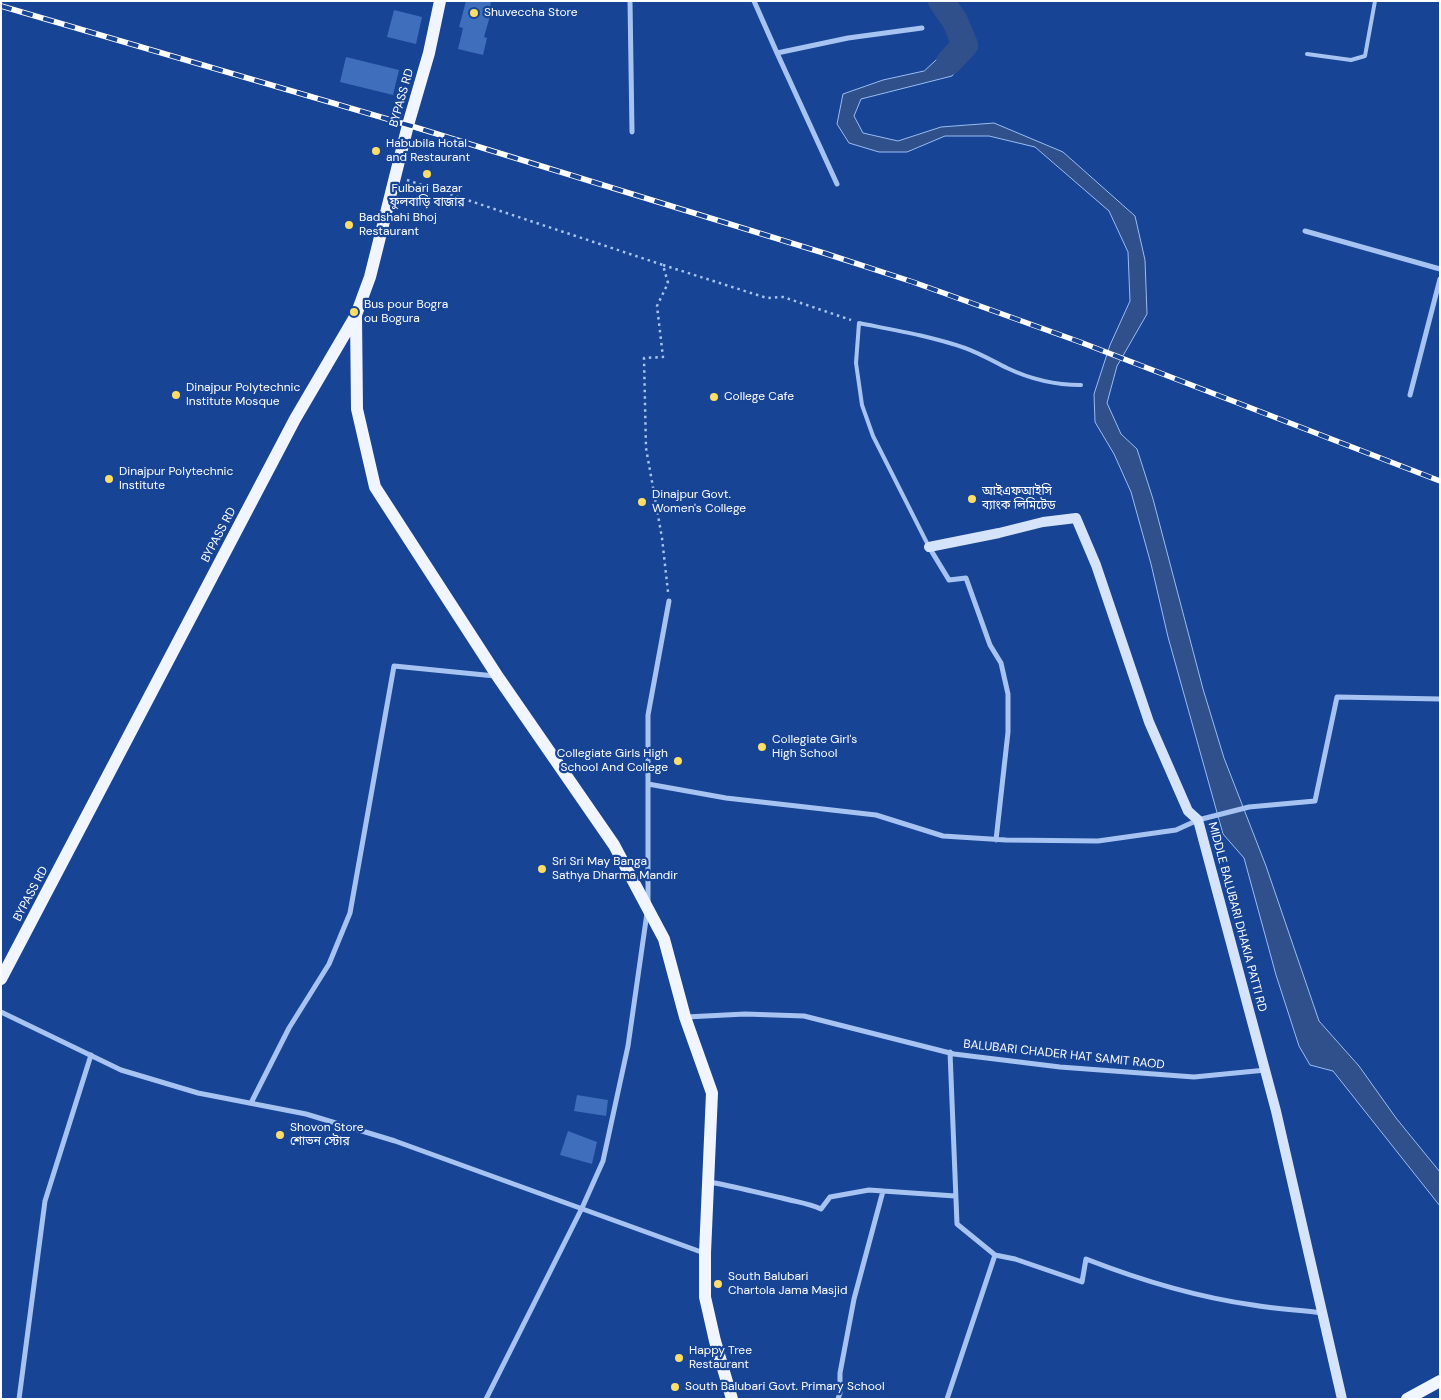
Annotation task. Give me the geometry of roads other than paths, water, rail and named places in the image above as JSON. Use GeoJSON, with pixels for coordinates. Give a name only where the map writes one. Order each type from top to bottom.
{"type":"FeatureCollection","features":[{"type":"Feature","properties":{"kind":"main road","name":"BYPASS RD"},"geometry":{"type":"LineString","coordinates":[[3,972],[294,419],[356,315],[370,277],[395,176],[429,53],[440,1]]}},
{"type":"Feature","properties":{"kind":"main road"},"geometry":{"type":"LineString","coordinates":[[356,315],[357,409],[375,486],[498,677],[614,845],[664,939],[685,1017],[712,1094],[705,1253],[705,1297],[714,1341],[732,1399]]}},
{"type":"Feature","properties":{"kind":"main road"},"geometry":{"type":"LineString","coordinates":[[1407,1399],[1440,1381]]}},
{"type":"Feature","properties":{"kind":"street"},"geometry":{"type":"LineString","coordinates":[[630,1],[632,132]]}},
{"type":"Feature","properties":{"kind":"street"},"geometry":{"type":"LineString","coordinates":[[754,1],[836,184]]}},
{"type":"Feature","properties":{"kind":"street"},"geometry":{"type":"LineString","coordinates":[[777,53],[848,38],[922,28]]}},
{"type":"Feature","properties":{"kind":"street"},"geometry":{"type":"LineString","coordinates":[[1305,231],[1440,269]]}},
{"type":"Feature","properties":{"kind":"street"},"geometry":{"type":"LineString","coordinates":[[1410,395],[1440,279]]}},
{"type":"Feature","properties":{"kind":"street","name":"MIDDLE BALUBARI DHAKIA PATTI RD"},"geometry":{"type":"LineString","coordinates":[[929,547],[1043,522],[1076,518],[1096,565],[1149,722],[1188,811],[1198,820],[1266,1070],[1342,1399]]}},
{"type":"Feature","properties":{"kind":"street"},"geometry":{"type":"LineString","coordinates":[[929,547],[949,580],[966,578],[990,645],[1001,663],[1003,671],[1008,694],[1008,732],[996,840]]}},
{"type":"Feature","properties":{"kind":"street"},"geometry":{"type":"LineString","coordinates":[[486,1399],[582,1208],[603,1161],[628,1046],[648,909],[648,715],[669,600]]}},
{"type":"Feature","properties":{"kind":"street"},"geometry":{"type":"LineString","coordinates":[[251,1103],[290,1028],[330,964],[350,913],[394,666],[498,677]]}},
{"type":"Feature","properties":{"kind":"street"},"geometry":{"type":"LineString","coordinates":[[648,784],[726,798],[876,815],[943,836],[996,840],[1098,840],[1176,830],[1198,820],[1249,808],[1316,802],[1338,698],[1440,698]]}},
{"type":"Feature","properties":{"kind":"street"},"geometry":{"type":"LineString","coordinates":[[1,1012],[120,1070],[198,1093],[306,1114],[395,1141],[705,1253]]}},
{"type":"Feature","properties":{"kind":"street","name":"BALUBARI CHADER HAT SAMIT RAOD"},"geometry":{"type":"LineString","coordinates":[[685,1017],[745,1014],[804,1016],[954,1054],[1060,1067],[1194,1078],[1266,1070]]}},
{"type":"Feature","properties":{"kind":"street"},"geometry":{"type":"LineString","coordinates":[[950,1052],[957,1224],[995,1255],[1015,1259],[1082,1282],[1086,1259],[1127,1275],[1201,1296],[1254,1306],[1323,1313]]}},
{"type":"Feature","properties":{"kind":"street"},"geometry":{"type":"LineString","coordinates":[[19,1399],[45,1201],[91,1055]]}},
{"type":"Feature","properties":{"kind":"street"},"geometry":{"type":"LineString","coordinates":[[708,1182],[806,1203],[821,1209],[830,1197],[868,1190],[955,1196]]}},
{"type":"Feature","properties":{"kind":"street"},"geometry":{"type":"LineString","coordinates":[[838,1399],[840,1393],[840,1373],[854,1299],[883,1191]]}},
{"type":"Feature","properties":{"kind":"street"},"geometry":{"type":"LineString","coordinates":[[946,1399],[995,1255]]}},
{"type":"Feature","properties":{"kind":"lane"},"geometry":{"type":"LineString","coordinates":[[1308,54],[1351,60],[1365,56],[1375,1]]}},
{"type":"Feature","properties":{"kind":"lane"},"geometry":{"type":"LineString","coordinates":[[929,547],[873,436],[862,405],[856,363],[859,323],[931,338],[966,349],[1009,369],[1040,380],[1081,386]]}},
{"type":"Feature","properties":{"kind":"water"},"geometry":{"type":"Polygon","coordinates":[[[945,52],[969,52],[952,76],[861,99],[854,116],[863,133],[898,141],[941,127],[994,123],[1063,152],[1135,216],[1145,260],[1147,314],[1117,366],[1107,403],[1121,434],[1137,449],[1153,499],[1203,689],[1224,758],[1266,866],[1319,1021],[1359,1066],[1396,1118],[1440,1172],[1440,1206],[1333,1071],[1310,1065],[1299,1046],[1276,975],[1244,858],[1223,834],[1168,637],[1151,564],[1131,492],[1114,454],[1095,422],[1094,394],[1110,345],[1130,301],[1128,252],[1109,211],[1035,147],[989,136],[945,136],[907,152],[879,152],[849,143],[837,124],[843,94],[883,80],[924,71],[945,52]]]}},
{"type":"Feature","properties":{"kind":"waterway"},"geometry":{"type":"LineString","coordinates":[[941,1],[955,21],[965,45],[949,62]]}},
{"type":"Feature","properties":{"kind":"railway"},"geometry":{"type":"LineString","coordinates":[[1,6],[408,125],[913,282],[1080,342],[1440,481]]}},
{"type":"Feature","properties":{"kind":"place","name":"Shuveccha Store"},"geometry":{"type":"Point","coordinates":[474,13]}},
{"type":"Feature","properties":{"kind":"place","name":"Habubila Hotal and Restaurant"},"geometry":{"type":"Point","coordinates":[376,151]}},
{"type":"Feature","properties":{"kind":"place","name":"Fulbari Bazar ফুলবাড়ি বাজার"},"geometry":{"type":"Point","coordinates":[427,174]}},
{"type":"Feature","properties":{"kind":"place","name":"Badshahi Bhoj Restaurant"},"geometry":{"type":"Point","coordinates":[349,225]}},
{"type":"Feature","properties":{"kind":"place","name":"Bus pour Bogra ou Bogura"},"geometry":{"type":"Point","coordinates":[354,312]}},
{"type":"Feature","properties":{"kind":"place","name":"Dinajpur Polytechnic Institute Mosque"},"geometry":{"type":"Point","coordinates":[176,395]}},
{"type":"Feature","properties":{"kind":"place","name":"College Cafe"},"geometry":{"type":"Point","coordinates":[714,397]}},
{"type":"Feature","properties":{"kind":"place","name":"Dinajpur Polytechnic Institute"},"geometry":{"type":"Point","coordinates":[109,479]}},
{"type":"Feature","properties":{"kind":"place","name":"আইএফআইসি ব্যাংক লিমিটেড"},"geometry":{"type":"Point","coordinates":[972,499]}},
{"type":"Feature","properties":{"kind":"place","name":"Dinajpur Govt. Women's College"},"geometry":{"type":"Point","coordinates":[642,502]}},
{"type":"Feature","properties":{"kind":"place","name":"Collegiate Girl's High School"},"geometry":{"type":"Point","coordinates":[762,747]}},
{"type":"Feature","properties":{"kind":"place","name":"Collegiate Girls High School And College"},"geometry":{"type":"Point","coordinates":[678,761]}},
{"type":"Feature","properties":{"kind":"place","name":"Sri Sri May Banga Sathya Dharma Mandir"},"geometry":{"type":"Point","coordinates":[542,869]}},
{"type":"Feature","properties":{"kind":"place","name":"Shovon Store শোভন স্টোর"},"geometry":{"type":"Point","coordinates":[280,1135]}},
{"type":"Feature","properties":{"kind":"place","name":"South Balubari Chartola Jama Masjid"},"geometry":{"type":"Point","coordinates":[718,1284]}},
{"type":"Feature","properties":{"kind":"place","name":"Happy Tree Restaurant"},"geometry":{"type":"Point","coordinates":[679,1358]}},
{"type":"Feature","properties":{"kind":"place","name":"South Balubari Govt. Primary School"},"geometry":{"type":"Point","coordinates":[675,1387]}}]}
